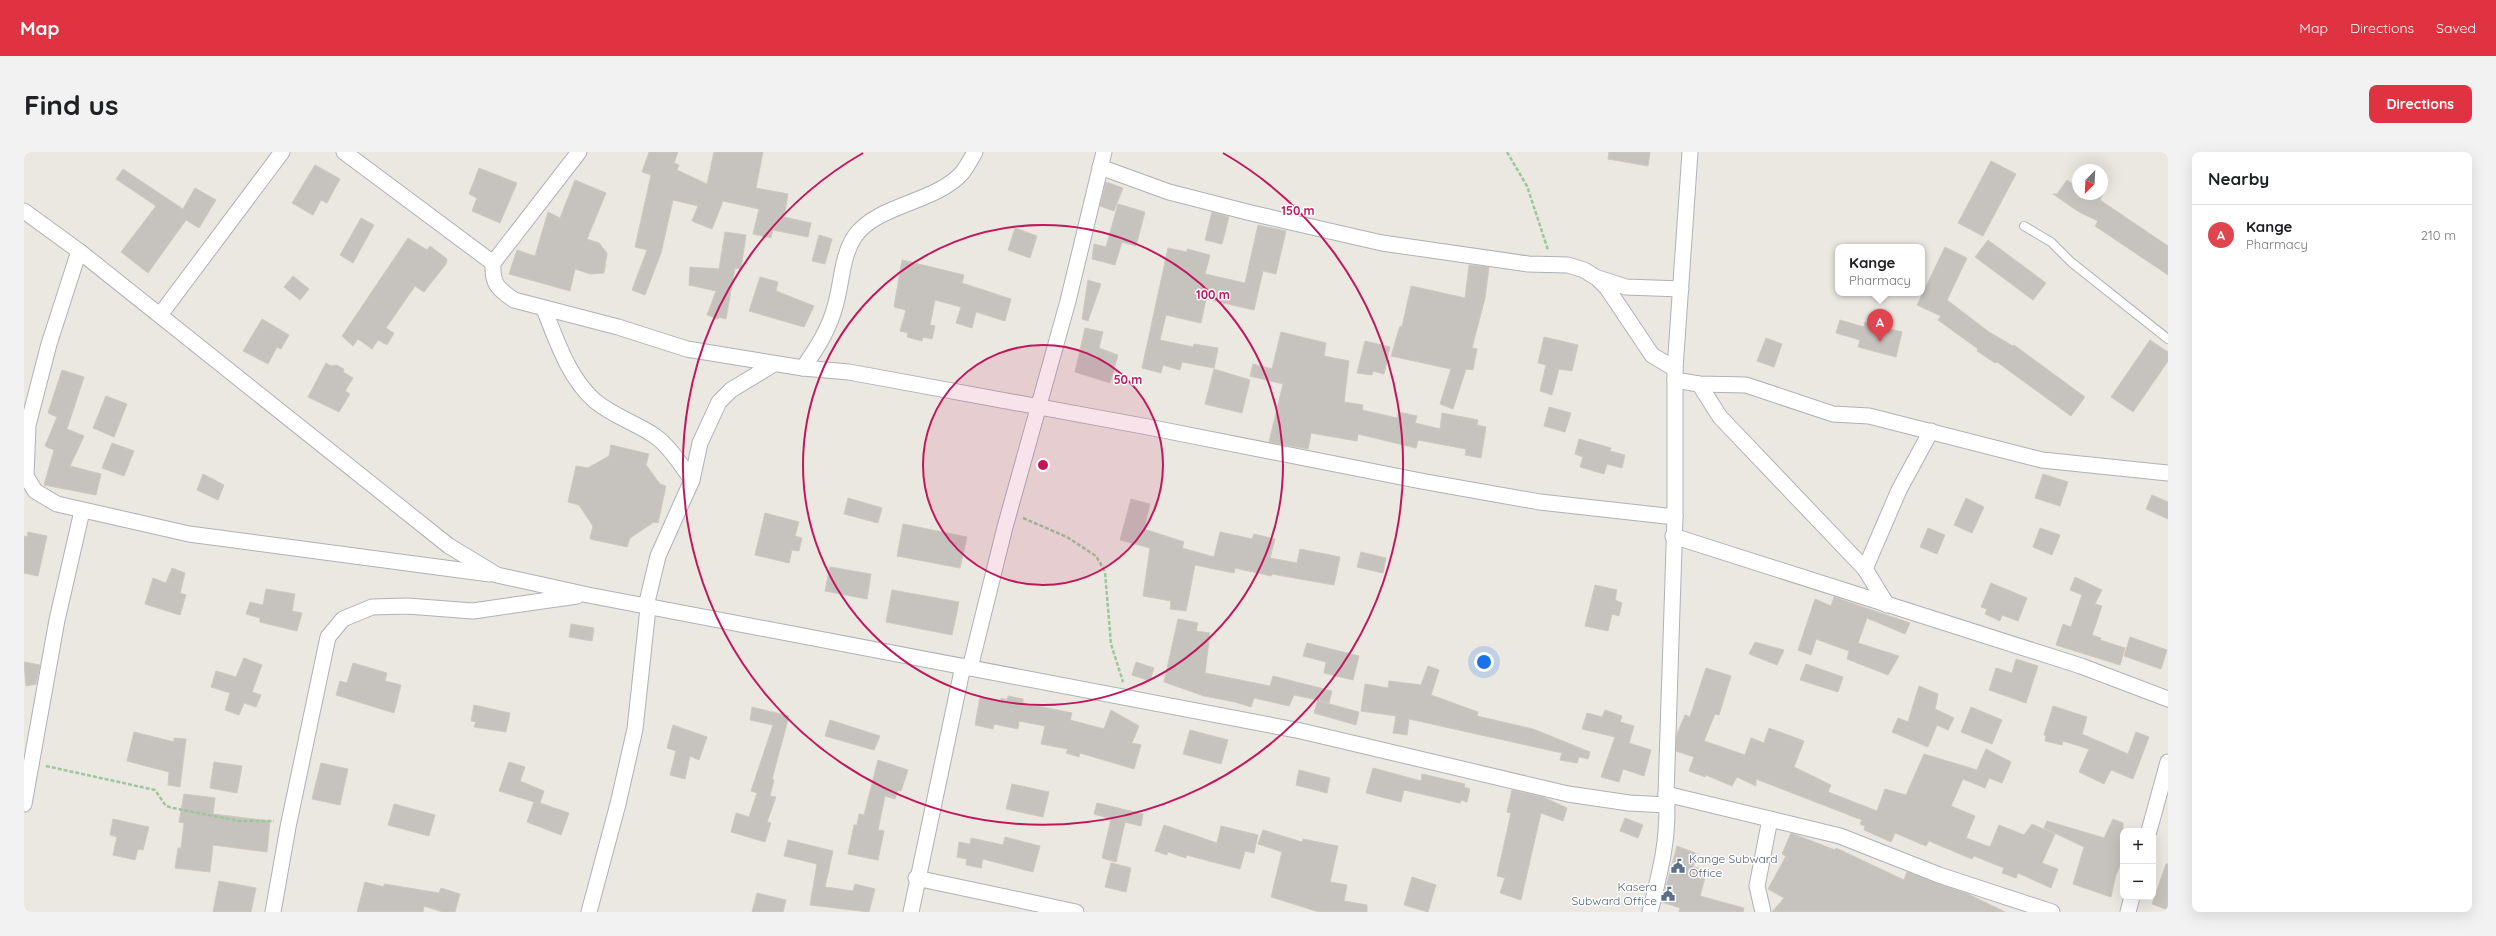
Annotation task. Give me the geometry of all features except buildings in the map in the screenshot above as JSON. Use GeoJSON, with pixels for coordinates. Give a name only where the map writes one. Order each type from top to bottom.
{"type":"FeatureCollection","features":[{"type":"Feature","properties":{"kind":"street"},"geometry":{"type":"LineString","coordinates":[[160,316],[282,152]]}},
{"type":"Feature","properties":{"kind":"street"},"geometry":{"type":"LineString","coordinates":[[344,152],[493,263]]}},
{"type":"Feature","properties":{"kind":"street"},"geometry":{"type":"LineString","coordinates":[[579,152],[493,263],[492,278],[500,290],[514,300],[618,327],[687,349],[774,364],[849,372],[1540,502],[1675,517]]}},
{"type":"Feature","properties":{"kind":"street"},"geometry":{"type":"LineString","coordinates":[[803,368],[828,327],[836,304],[847,252],[855,236],[871,221],[948,184],[962,173],[975,152]]}},
{"type":"Feature","properties":{"kind":"street"},"geometry":{"type":"LineString","coordinates":[[910,912],[916,878],[967,667],[1068,302],[1104,152]]}},
{"type":"Feature","properties":{"kind":"street"},"geometry":{"type":"LineString","coordinates":[[1650,912],[1660,874],[1668,830],[1667,799],[1673,536],[1675,517],[1675,374],[1690,152]]}},
{"type":"Feature","properties":{"kind":"street"},"geometry":{"type":"LineString","coordinates":[[1100,167],[1170,192],[1251,213],[1382,243],[1528,264],[1568,265],[1584,270],[1607,288],[1652,355],[1675,374],[1699,384],[1746,385],[1834,414],[1869,416],[2042,460],[2168,473]]}},
{"type":"Feature","properties":{"kind":"street"},"geometry":{"type":"LineString","coordinates":[[24,210],[79,250],[448,546],[497,575]]}},
{"type":"Feature","properties":{"kind":"street"},"geometry":{"type":"LineString","coordinates":[[79,250],[48,344],[28,425],[26,476],[35,491],[57,504],[82,511],[189,534],[497,575],[647,607],[1301,731],[1568,794],[1629,803],[1667,799],[1770,819],[1840,836],[1939,875],[2052,912]]}},
{"type":"Feature","properties":{"kind":"street"},"geometry":{"type":"LineString","coordinates":[[1596,278],[1626,287],[1681,289]]}},
{"type":"Feature","properties":{"kind":"street"},"geometry":{"type":"LineString","coordinates":[[544,309],[571,373],[594,400],[622,420],[655,436],[674,455],[692,480]]}},
{"type":"Feature","properties":{"kind":"street"},"geometry":{"type":"LineString","coordinates":[[589,912],[618,804],[635,728],[647,607],[658,556],[692,480],[700,443],[719,402],[732,390],[774,364]]}},
{"type":"Feature","properties":{"kind":"street"},"geometry":{"type":"LineString","coordinates":[[1699,384],[1720,417],[1865,569],[1887,605]]}},
{"type":"Feature","properties":{"kind":"street"},"geometry":{"type":"LineString","coordinates":[[1865,569],[1899,490],[1931,431]]}},
{"type":"Feature","properties":{"kind":"street"},"geometry":{"type":"LineString","coordinates":[[24,804],[33,763],[38,723],[57,620],[82,511]]}},
{"type":"Feature","properties":{"kind":"street"},"geometry":{"type":"LineString","coordinates":[[1673,536],[2081,666],[2168,699]]}},
{"type":"Feature","properties":{"kind":"street"},"geometry":{"type":"LineString","coordinates":[[273,912],[290,818],[328,637],[343,619],[372,608],[407,606],[473,611],[588,595]]}},
{"type":"Feature","properties":{"kind":"street"},"geometry":{"type":"LineString","coordinates":[[2150,828],[2168,762]]}},
{"type":"Feature","properties":{"kind":"street"},"geometry":{"type":"LineString","coordinates":[[1763,912],[1758,886],[1770,819]]}},
{"type":"Feature","properties":{"kind":"street"},"geometry":{"type":"LineString","coordinates":[[916,878],[1076,912]]}},
{"type":"Feature","properties":{"kind":"street"},"geometry":{"type":"LineString","coordinates":[[2128,912],[2131,900]]}},
{"type":"Feature","properties":{"kind":"lane"},"geometry":{"type":"LineString","coordinates":[[2024,226],[2051,242],[2071,262],[2168,339]]}},
{"type":"Feature","properties":{"kind":"path"},"geometry":{"type":"LineString","coordinates":[[1507,152],[1527,186],[1540,232],[1554,265]]}},
{"type":"Feature","properties":{"kind":"path"},"geometry":{"type":"LineString","coordinates":[[1010,510],[1067,537],[1096,556],[1105,572],[1111,644],[1127,698]]}},
{"type":"Feature","properties":{"kind":"path"},"geometry":{"type":"LineString","coordinates":[[33,763],[155,790],[166,806],[173,808],[240,821],[270,821],[290,818]]}},
{"type":"Feature","properties":{"kind":"place","name":"Kange"},"geometry":{"type":"Point","coordinates":[1880,342]}},
{"type":"Feature","properties":{"kind":"place","name":"Kange Subward Office"},"geometry":{"type":"Point","coordinates":[1678,866]}},
{"type":"Feature","properties":{"kind":"place","name":"Kasera Subward Office"},"geometry":{"type":"Point","coordinates":[1668,894]}}]}
